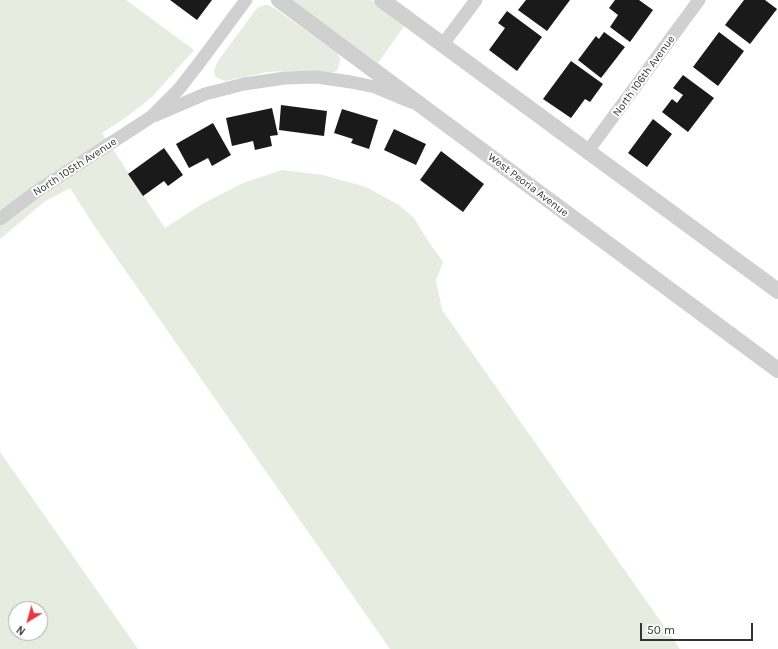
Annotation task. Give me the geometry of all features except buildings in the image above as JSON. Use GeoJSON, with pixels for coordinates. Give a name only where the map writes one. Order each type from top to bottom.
{"type":"FeatureCollection","features":[{"type":"Feature","properties":{"kind":"street","name":"North 105th Avenue"},"geometry":{"type":"LineString","coordinates":[[151,117],[179,88],[246,0]]}},
{"type":"Feature","properties":{"kind":"street","name":"West Peoria Avenue"},"geometry":{"type":"LineString","coordinates":[[279,0],[778,370]]}},
{"type":"Feature","properties":{"kind":"street"},"geometry":{"type":"LineString","coordinates":[[382,0],[778,290]]}},
{"type":"Feature","properties":{"kind":"street"},"geometry":{"type":"LineString","coordinates":[[443,44],[476,0]]}},
{"type":"Feature","properties":{"kind":"street","name":"North 106th Avenue"},"geometry":{"type":"LineString","coordinates":[[588,151],[699,0]]}},
{"type":"Feature","properties":{"kind":"street","name":"North 105th Avenue"},"geometry":{"type":"LineString","coordinates":[[0,219],[37,191],[151,117],[205,94],[244,84],[285,78],[317,77],[375,87],[425,108]]}},
{"type":"Feature","properties":{"kind":"shaded area"},"geometry":{"type":"Polygon","coordinates":[[[0,0],[126,0],[194,50],[151,98],[102,133],[165,228],[202,204],[243,183],[282,170],[323,175],[366,187],[399,205],[414,218],[443,262],[436,280],[442,310],[680,649],[390,649],[95,227],[70,188],[44,202],[0,239],[0,0]]]}},
{"type":"Feature","properties":{"kind":"shaded area"},"geometry":{"type":"Polygon","coordinates":[[[291,0],[371,0],[405,25],[378,63],[291,0]]]}},
{"type":"Feature","properties":{"kind":"shaded area"},"geometry":{"type":"Polygon","coordinates":[[[268,5],[277,10],[337,53],[340,58],[340,62],[337,71],[267,72],[225,81],[217,78],[214,70],[218,61],[257,8],[268,5]]]}},
{"type":"Feature","properties":{"kind":"shaded area"},"geometry":{"type":"Polygon","coordinates":[[[0,452],[138,649],[0,649],[0,452]]]}}]}
